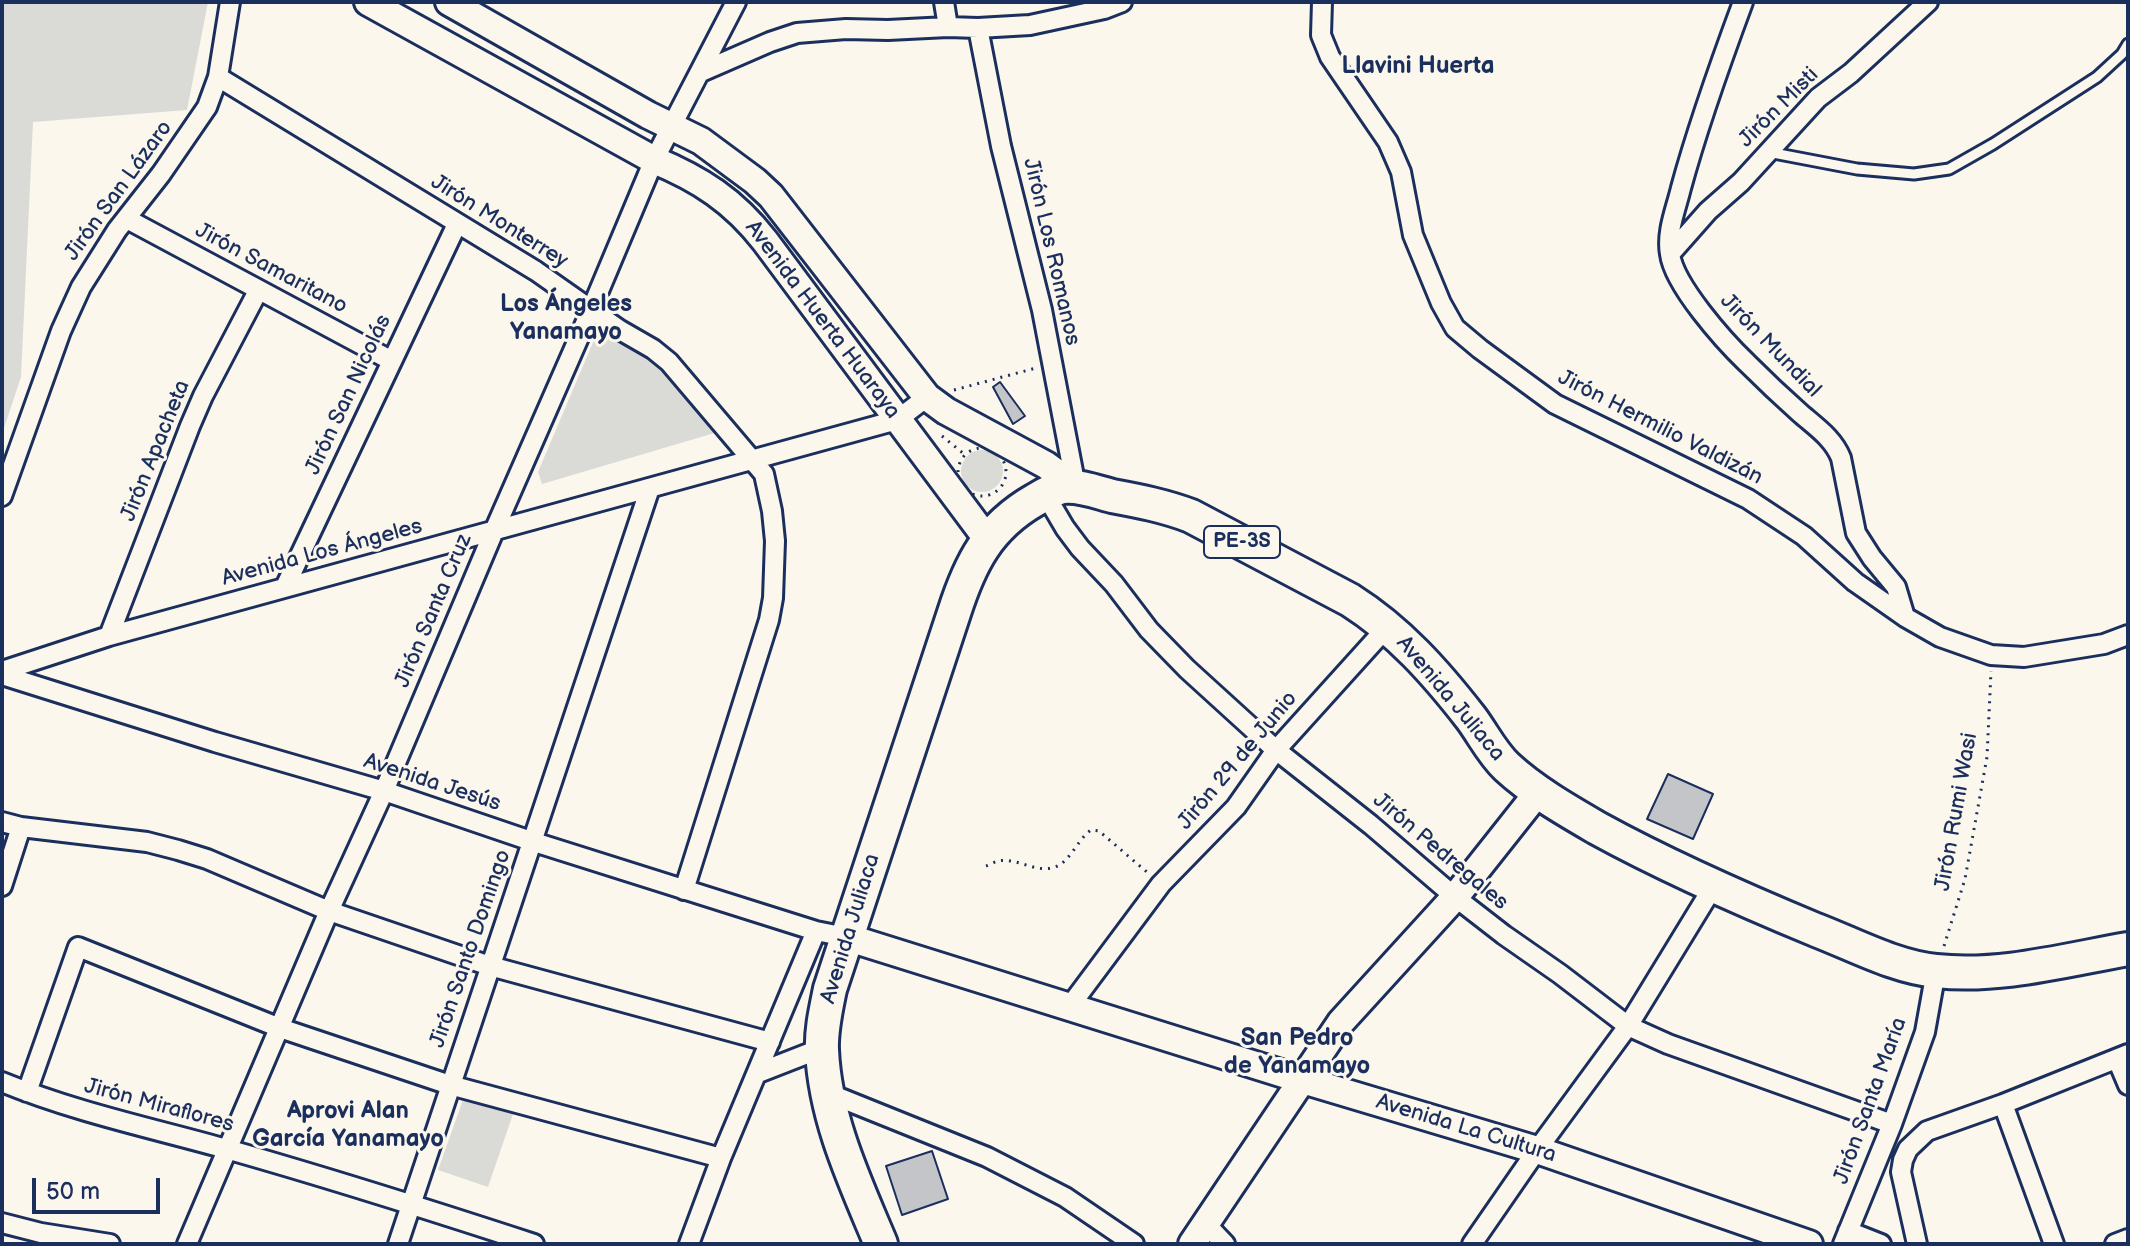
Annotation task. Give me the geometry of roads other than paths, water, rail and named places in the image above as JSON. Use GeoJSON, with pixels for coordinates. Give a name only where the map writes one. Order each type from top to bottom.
{"type":"FeatureCollection","features":[{"type":"Feature","properties":{"kind":"highway","name":"Avenida Juliaca"},"geometry":{"type":"LineString","coordinates":[[881,1244],[847,1161],[828,1093],[822,1048],[830,989],[831,934],[973,563],[987,539],[1014,513],[1062,487],[1137,500],[1191,516],[1372,614],[1406,643],[1452,694],[1505,765],[1572,813],[1637,850],[1713,887],[1888,959],[1936,971],[2004,971],[2128,949]]}},
{"type":"Feature","properties":{"kind":"street","name":"Jirón San Lázaro"},"geometry":{"type":"LineString","coordinates":[[2,496],[70,309],[99,256],[161,174],[212,97],[230,2]]}},
{"type":"Feature","properties":{"kind":"street","name":"Avenida Huerta Huaraya"},"geometry":{"type":"LineString","coordinates":[[368,2],[654,160],[682,171],[720,195],[745,216],[987,539]]}},
{"type":"Feature","properties":{"kind":"street","name":"Avenida Huerta Huaraya"},"geometry":{"type":"LineString","coordinates":[[449,2],[671,128],[701,141],[764,188],[927,397],[946,411],[1046,465],[1076,487]]}},
{"type":"Feature","properties":{"kind":"street","name":"Jirón Santa Cruz"},"geometry":{"type":"LineString","coordinates":[[187,1244],[654,160],[736,2]]}},
{"type":"Feature","properties":{"kind":"street"},"geometry":{"type":"LineString","coordinates":[[944,2],[948,27]]}},
{"type":"Feature","properties":{"kind":"street"},"geometry":{"type":"LineString","coordinates":[[701,72],[797,33],[1030,25],[1104,9],[1122,2]]}},
{"type":"Feature","properties":{"kind":"street"},"geometry":{"type":"LineString","coordinates":[[1670,254],[1671,228],[1701,119],[1742,2]]}},
{"type":"Feature","properties":{"kind":"street","name":"Jirón Misti"},"geometry":{"type":"LineString","coordinates":[[1670,254],[1818,98],[1851,73],[1928,2]]}},
{"type":"Feature","properties":{"kind":"street","name":"Jirón Hermilio Valdizán"},"geometry":{"type":"LineString","coordinates":[[1323,3],[1321,35],[1330,57],[1388,142],[1401,172],[1413,235],[1441,303],[1455,328],[1509,371],[1555,404],[1730,488],[1804,536],[1855,582],[1940,637],[1991,655],[2024,657],[2104,644],[2128,635]]}},
{"type":"Feature","properties":{"kind":"street","name":"Jirón Los Romanos"},"geometry":{"type":"LineString","coordinates":[[978,28],[1001,146],[1042,310],[1076,487]]}},
{"type":"Feature","properties":{"kind":"street","name":"Jirón Monterrey"},"geometry":{"type":"LineString","coordinates":[[218,77],[536,271],[653,349],[669,362],[764,474],[775,541],[773,598],[764,639],[684,890]]}},
{"type":"Feature","properties":{"kind":"street","name":"Jirón Samaritano"},"geometry":{"type":"LineString","coordinates":[[127,219],[392,361]]}},
{"type":"Feature","properties":{"kind":"street","name":"Jirón San Nicolás"},"geometry":{"type":"LineString","coordinates":[[285,587],[457,224]]}},
{"type":"Feature","properties":{"kind":"street","name":"Jirón Mundial"},"geometry":{"type":"LineString","coordinates":[[1670,254],[1676,273],[1695,303],[1732,348],[1837,448],[1856,533],[1896,587],[1905,617]]}},
{"type":"Feature","properties":{"kind":"street","name":"Jirón Apacheta"},"geometry":{"type":"LineString","coordinates":[[109,636],[190,426],[258,291]]}},
{"type":"Feature","properties":{"kind":"street","name":"Avenida Los Ángeles"},"geometry":{"type":"LineString","coordinates":[[2,673],[109,636],[897,420],[927,397]]}},
{"type":"Feature","properties":{"kind":"street","name":"Jirón Santo Domingo"},"geometry":{"type":"LineString","coordinates":[[398,1244],[650,488]]}},
{"type":"Feature","properties":{"kind":"street","name":"Jirón Pedregales"},"geometry":{"type":"LineString","coordinates":[[1045,494],[1065,528],[1149,630],[1187,669],[1276,750],[1455,897],[1628,1026],[1668,1044],[1892,1124]]}},
{"type":"Feature","properties":{"kind":"street","name":"Jirón 29 de Junio"},"geometry":{"type":"LineString","coordinates":[[1070,1006],[1161,884],[1236,807],[1276,750],[1388,626]]}},
{"type":"Feature","properties":{"kind":"street","name":"Avenida Jesús"},"geometry":{"type":"LineString","coordinates":[[2,673],[831,934]]}},
{"type":"Feature","properties":{"kind":"street"},"geometry":{"type":"LineString","coordinates":[[1225,1244],[1199,1234],[1341,1022],[1455,897],[1539,791]]}},
{"type":"Feature","properties":{"kind":"street"},"geometry":{"type":"LineString","coordinates":[[2,822],[147,842],[178,850],[207,859],[329,911],[490,966],[770,1042]]}},
{"type":"Feature","properties":{"kind":"street"},"geometry":{"type":"LineString","coordinates":[[2,886],[21,827]]}},
{"type":"Feature","properties":{"kind":"street"},"geometry":{"type":"LineString","coordinates":[[1472,1244],[1628,1026],[1713,887]]}},
{"type":"Feature","properties":{"kind":"street"},"geometry":{"type":"LineString","coordinates":[[689,1244],[770,1042],[831,934]]}},
{"type":"Feature","properties":{"kind":"street","name":"Avenida La Cultura"},"geometry":{"type":"LineString","coordinates":[[831,934],[1537,1150],[1809,1244]]}},
{"type":"Feature","properties":{"kind":"street"},"geometry":{"type":"LineString","coordinates":[[27,1092],[78,947],[280,1028],[450,1085],[721,1158]]}},
{"type":"Feature","properties":{"kind":"street","name":"Jirón Santa María"},"geometry":{"type":"LineString","coordinates":[[1845,1238],[1892,1124],[1925,1032],[1936,971]]}},
{"type":"Feature","properties":{"kind":"street"},"geometry":{"type":"LineString","coordinates":[[758,1073],[822,1048]]}},
{"type":"Feature","properties":{"kind":"street"},"geometry":{"type":"LineString","coordinates":[[1917,1244],[1901,1172],[1908,1149],[1927,1131],[2123,1056],[2128,1085]]}},
{"type":"Feature","properties":{"kind":"street","name":"Jirón Miraflores"},"geometry":{"type":"LineString","coordinates":[[2,1082],[89,1113],[228,1149],[534,1244]]}},
{"type":"Feature","properties":{"kind":"street"},"geometry":{"type":"LineString","coordinates":[[828,1093],[987,1157],[1065,1197],[1134,1244]]}},
{"type":"Feature","properties":{"kind":"street"},"geometry":{"type":"LineString","coordinates":[[2003,1104],[2054,1244]]}},
{"type":"Feature","properties":{"kind":"street"},"geometry":{"type":"LineString","coordinates":[[2,1223],[110,1244]]}},
{"type":"Feature","properties":{"kind":"street"},"geometry":{"type":"LineString","coordinates":[[1845,1238],[1881,1244]]}},
{"type":"Feature","properties":{"kind":"street"},"geometry":{"type":"LineString","coordinates":[[2115,1244],[2128,1239]]}},
{"type":"Feature","properties":{"kind":"lane"},"geometry":{"type":"LineString","coordinates":[[1768,152],[1857,169],[1914,174],[1949,169],[2097,77],[2122,54],[2128,44]]}},
{"type":"Feature","properties":{"kind":"district","name":"Llavini Huerta"},"geometry":{"type":"Point","coordinates":[1418,67]}},
{"type":"Feature","properties":{"kind":"district","name":"Los Ángeles Yanamayo"},"geometry":{"type":"Point","coordinates":[566,319]}},
{"type":"Feature","properties":{"kind":"district","name":"San Pedro de Yanamayo"},"geometry":{"type":"Point","coordinates":[1297,1053]}},
{"type":"Feature","properties":{"kind":"district","name":"Aprovi Alan García Yanamayo"},"geometry":{"type":"Point","coordinates":[348,1126]}}]}
